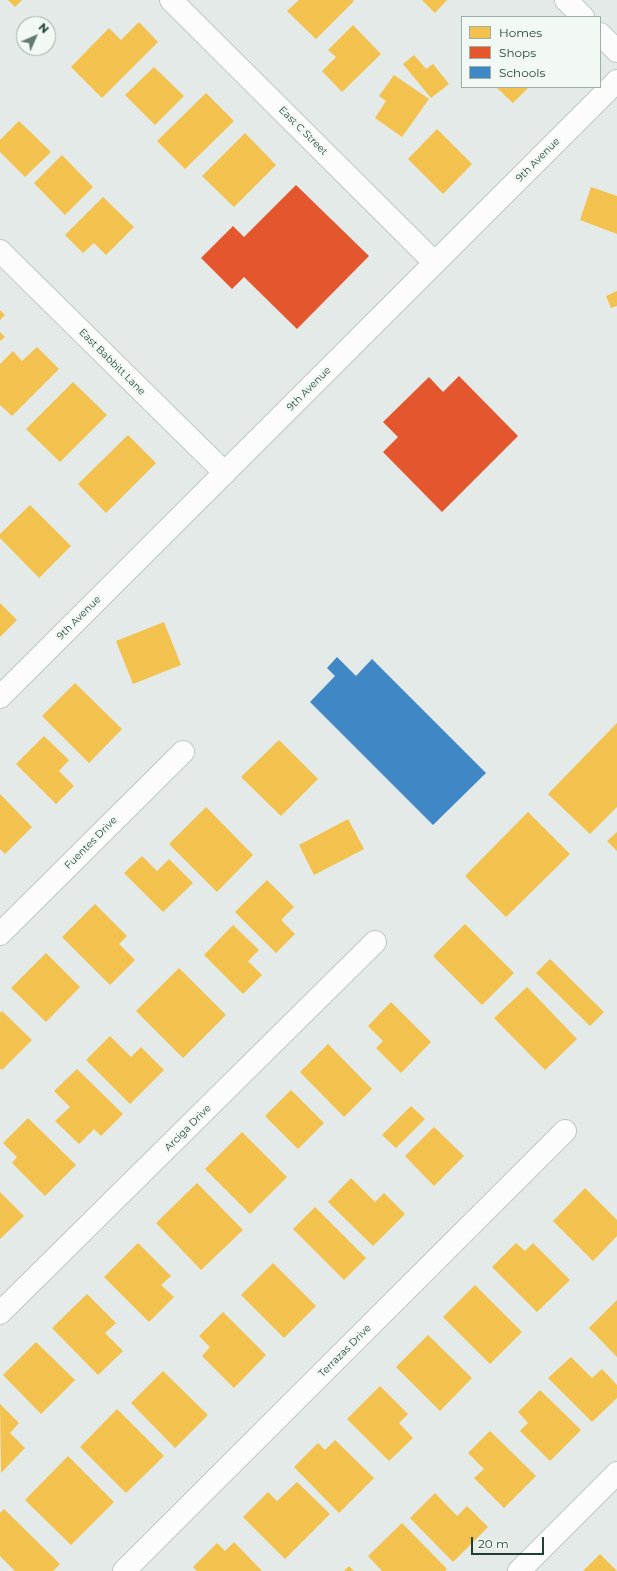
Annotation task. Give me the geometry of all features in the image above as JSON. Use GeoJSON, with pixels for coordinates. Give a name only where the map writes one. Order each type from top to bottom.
{"type":"FeatureCollection","features":[{"type":"Feature","properties":{"kind":"street","name":"East C Street"},"geometry":{"type":"LineString","coordinates":[[171,0],[435,263]]}},
{"type":"Feature","properties":{"kind":"street"},"geometry":{"type":"LineString","coordinates":[[566,0],[582,16]]}},
{"type":"Feature","properties":{"kind":"street"},"geometry":{"type":"LineString","coordinates":[[601,35],[617,51]]}},
{"type":"Feature","properties":{"kind":"street","name":"9th Avenue"},"geometry":{"type":"LineString","coordinates":[[0,697],[617,81]]}},
{"type":"Feature","properties":{"kind":"street","name":"East Babbitt Lane"},"geometry":{"type":"LineString","coordinates":[[0,251],[224,473]]}},
{"type":"Feature","properties":{"kind":"street","name":"Fuentes Drive"},"geometry":{"type":"LineString","coordinates":[[0,934],[183,752]]}},
{"type":"Feature","properties":{"kind":"street","name":"Arciga Drive"},"geometry":{"type":"LineString","coordinates":[[0,1313],[375,942]]}},
{"type":"Feature","properties":{"kind":"street","name":"Terrazas Drive"},"geometry":{"type":"LineString","coordinates":[[124,1571],[565,1131]]}},
{"type":"Feature","properties":{"kind":"street"},"geometry":{"type":"LineString","coordinates":[[519,1571],[617,1473]]}},
{"type":"Feature","properties":{"kind":"building: Homes"},"geometry":{"type":"Polygon","coordinates":[[[8,0],[22,0],[15,7],[8,0]]]}},
{"type":"Feature","properties":{"kind":"building: Homes"},"geometry":{"type":"Polygon","coordinates":[[[299,0],[354,1],[316,39],[287,11],[299,0]]]}},
{"type":"Feature","properties":{"kind":"building: Homes"},"geometry":{"type":"Polygon","coordinates":[[[422,0],[447,0],[435,13],[422,0]]]}},
{"type":"Feature","properties":{"kind":"building: Homes"},"geometry":{"type":"Polygon","coordinates":[[[139,22],[158,42],[102,98],[71,67],[109,28],[121,40],[139,22]]]}},
{"type":"Feature","properties":{"kind":"building: Homes"},"geometry":{"type":"Polygon","coordinates":[[[353,25],[381,54],[342,92],[322,71],[336,57],[328,50],[353,25]]]}},
{"type":"Feature","properties":{"kind":"building: Homes"},"geometry":{"type":"Polygon","coordinates":[[[414,55],[426,69],[433,64],[449,84],[431,98],[403,64],[414,55]]]}},
{"type":"Feature","properties":{"kind":"building: Homes"},"geometry":{"type":"Polygon","coordinates":[[[154,67],[184,96],[155,125],[125,95],[154,67]]]}},
{"type":"Feature","properties":{"kind":"building: Homes"},"geometry":{"type":"Polygon","coordinates":[[[394,75],[429,99],[402,137],[375,118],[386,101],[379,96],[394,75]]]}},
{"type":"Feature","properties":{"kind":"building: Homes"},"geometry":{"type":"Polygon","coordinates":[[[497,88],[528,88],[513,103],[497,88]]]}},
{"type":"Feature","properties":{"kind":"building: Homes"},"geometry":{"type":"Polygon","coordinates":[[[206,93],[234,121],[185,169],[157,141],[206,93]]]}},
{"type":"Feature","properties":{"kind":"building: Homes"},"geometry":{"type":"Polygon","coordinates":[[[19,121],[51,152],[25,177],[0,152],[0,140],[19,121]]]}},
{"type":"Feature","properties":{"kind":"building: Homes"},"geometry":{"type":"Polygon","coordinates":[[[437,129],[472,164],[443,194],[408,159],[437,129]]]}},
{"type":"Feature","properties":{"kind":"building: Homes"},"geometry":{"type":"Polygon","coordinates":[[[245,133],[276,165],[234,207],[202,176],[245,133]]]}},
{"type":"Feature","properties":{"kind":"building: Homes"},"geometry":{"type":"Polygon","coordinates":[[[62,155],[93,187],[65,215],[34,183],[62,155]]]}},
{"type":"Feature","properties":{"kind":"building: Homes"},"geometry":{"type":"Polygon","coordinates":[[[591,187],[617,196],[617,234],[580,220],[591,187]]]}},
{"type":"Feature","properties":{"kind":"building: Homes"},"geometry":{"type":"Polygon","coordinates":[[[103,197],[134,227],[106,255],[94,243],[83,253],[65,235],[103,197]]]}},
{"type":"Feature","properties":{"kind":"building: Homes"},"geometry":{"type":"Polygon","coordinates":[[[617,291],[617,306],[611,308],[606,296],[617,291]]]}},
{"type":"Feature","properties":{"kind":"building: Homes"},"geometry":{"type":"Polygon","coordinates":[[[0,310],[5,315],[0,320],[0,310]]]}},
{"type":"Feature","properties":{"kind":"building: Homes"},"geometry":{"type":"Polygon","coordinates":[[[0,332],[5,337],[0,341],[0,332]]]}},
{"type":"Feature","properties":{"kind":"building: Homes"},"geometry":{"type":"Polygon","coordinates":[[[37,347],[59,369],[12,416],[0,405],[0,364],[13,351],[22,361],[37,347]]]}},
{"type":"Feature","properties":{"kind":"building: Homes"},"geometry":{"type":"Polygon","coordinates":[[[73,382],[107,415],[60,462],[26,429],[73,382]]]}},
{"type":"Feature","properties":{"kind":"building: Homes"},"geometry":{"type":"Polygon","coordinates":[[[128,435],[156,463],[106,513],[78,484],[128,435]]]}},
{"type":"Feature","properties":{"kind":"building: Homes"},"geometry":{"type":"Polygon","coordinates":[[[30,505],[71,546],[39,578],[0,538],[0,534],[30,505]]]}},
{"type":"Feature","properties":{"kind":"building: Homes"},"geometry":{"type":"Polygon","coordinates":[[[0,603],[17,620],[0,637],[0,603]]]}},
{"type":"Feature","properties":{"kind":"building: Homes"},"geometry":{"type":"Polygon","coordinates":[[[164,622],[181,665],[133,684],[116,641],[164,622]]]}},
{"type":"Feature","properties":{"kind":"building: Homes"},"geometry":{"type":"Polygon","coordinates":[[[75,683],[122,729],[89,763],[42,716],[75,683]]]}},
{"type":"Feature","properties":{"kind":"building: Homes"},"geometry":{"type":"Polygon","coordinates":[[[617,723],[617,807],[590,834],[548,794],[617,723]]]}},
{"type":"Feature","properties":{"kind":"building: Homes"},"geometry":{"type":"Polygon","coordinates":[[[44,736],[69,760],[59,771],[74,786],[56,804],[16,764],[44,736]]]}},
{"type":"Feature","properties":{"kind":"building: Homes"},"geometry":{"type":"Polygon","coordinates":[[[279,740],[318,779],[281,816],[241,777],[279,740]]]}},
{"type":"Feature","properties":{"kind":"building: Homes"},"geometry":{"type":"Polygon","coordinates":[[[0,794],[32,827],[5,854],[0,849],[0,794]]]}},
{"type":"Feature","properties":{"kind":"building: Homes"},"geometry":{"type":"Polygon","coordinates":[[[206,807],[253,855],[217,892],[169,844],[206,807]]]}},
{"type":"Feature","properties":{"kind":"building: Homes"},"geometry":{"type":"Polygon","coordinates":[[[528,812],[570,854],[506,917],[465,876],[528,812]]]}},
{"type":"Feature","properties":{"kind":"building: Homes"},"geometry":{"type":"Polygon","coordinates":[[[348,819],[364,849],[314,875],[299,845],[348,819]]]}},
{"type":"Feature","properties":{"kind":"building: Homes"},"geometry":{"type":"Polygon","coordinates":[[[617,832],[617,851],[607,841],[617,832]]]}},
{"type":"Feature","properties":{"kind":"building: Homes"},"geometry":{"type":"Polygon","coordinates":[[[142,856],[157,871],[169,859],[193,883],[163,912],[124,873],[142,856]]]}},
{"type":"Feature","properties":{"kind":"building: Homes"},"geometry":{"type":"Polygon","coordinates":[[[267,880],[294,907],[281,920],[295,934],[276,953],[235,912],[267,880]]]}},
{"type":"Feature","properties":{"kind":"building: Homes"},"geometry":{"type":"Polygon","coordinates":[[[95,904],[127,936],[119,944],[135,960],[110,985],[62,937],[95,904]]]}},
{"type":"Feature","properties":{"kind":"building: Homes"},"geometry":{"type":"Polygon","coordinates":[[[465,924],[514,973],[482,1005],[433,956],[465,924]]]}},
{"type":"Feature","properties":{"kind":"building: Homes"},"geometry":{"type":"Polygon","coordinates":[[[233,925],[259,950],[248,961],[262,975],[243,994],[204,955],[233,925]]]}},
{"type":"Feature","properties":{"kind":"building: Homes"},"geometry":{"type":"Polygon","coordinates":[[[46,953],[80,987],[46,1022],[11,988],[46,953]]]}},
{"type":"Feature","properties":{"kind":"building: Homes"},"geometry":{"type":"Polygon","coordinates":[[[550,959],[604,1012],[590,1026],[536,973],[550,959]]]}},
{"type":"Feature","properties":{"kind":"building: Homes"},"geometry":{"type":"Polygon","coordinates":[[[179,968],[226,1015],[183,1058],[136,1011],[179,968]]]}},
{"type":"Feature","properties":{"kind":"building: Homes"},"geometry":{"type":"Polygon","coordinates":[[[527,987],[577,1039],[545,1070],[494,1018],[527,987]]]}},
{"type":"Feature","properties":{"kind":"building: Homes"},"geometry":{"type":"Polygon","coordinates":[[[391,1002],[431,1042],[401,1073],[376,1048],[383,1041],[368,1026],[391,1002]]]}},
{"type":"Feature","properties":{"kind":"building: Homes"},"geometry":{"type":"Polygon","coordinates":[[[2,1011],[32,1040],[2,1070],[0,1068],[0,1013],[2,1011]]]}},
{"type":"Feature","properties":{"kind":"building: Homes"},"geometry":{"type":"Polygon","coordinates":[[[110,1036],[131,1057],[141,1047],[164,1070],[130,1104],[86,1060],[110,1036]]]}},
{"type":"Feature","properties":{"kind":"building: Homes"},"geometry":{"type":"Polygon","coordinates":[[[328,1044],[372,1089],[344,1117],[300,1072],[328,1044]]]}},
{"type":"Feature","properties":{"kind":"building: Homes"},"geometry":{"type":"Polygon","coordinates":[[[77,1069],[123,1114],[101,1136],[94,1129],[79,1144],[55,1121],[70,1107],[54,1091],[77,1069]]]}},
{"type":"Feature","properties":{"kind":"building: Homes"},"geometry":{"type":"Polygon","coordinates":[[[291,1090],[324,1123],[298,1149],[265,1116],[291,1090]]]}},
{"type":"Feature","properties":{"kind":"building: Homes"},"geometry":{"type":"Polygon","coordinates":[[[411,1106],[425,1119],[396,1148],[382,1135],[411,1106]]]}},
{"type":"Feature","properties":{"kind":"building: Homes"},"geometry":{"type":"Polygon","coordinates":[[[28,1118],[76,1165],[45,1196],[12,1163],[17,1157],[3,1143],[28,1118]]]}},
{"type":"Feature","properties":{"kind":"building: Homes"},"geometry":{"type":"Polygon","coordinates":[[[434,1127],[464,1156],[434,1186],[405,1156],[434,1127]]]}},
{"type":"Feature","properties":{"kind":"building: Homes"},"geometry":{"type":"Polygon","coordinates":[[[242,1132],[287,1177],[250,1214],[205,1169],[242,1132]]]}},
{"type":"Feature","properties":{"kind":"building: Homes"},"geometry":{"type":"Polygon","coordinates":[[[351,1178],[375,1202],[384,1193],[405,1214],[373,1246],[328,1202],[351,1178]]]}},
{"type":"Feature","properties":{"kind":"building: Homes"},"geometry":{"type":"Polygon","coordinates":[[[197,1183],[243,1230],[201,1270],[156,1223],[197,1183]]]}},
{"type":"Feature","properties":{"kind":"building: Homes"},"geometry":{"type":"Polygon","coordinates":[[[585,1188],[617,1220],[617,1236],[593,1261],[553,1221],[585,1188]]]}},
{"type":"Feature","properties":{"kind":"building: Homes"},"geometry":{"type":"Polygon","coordinates":[[[0,1192],[24,1216],[0,1239],[0,1192]]]}},
{"type":"Feature","properties":{"kind":"building: Homes"},"geometry":{"type":"Polygon","coordinates":[[[315,1207],[366,1258],[344,1280],[293,1229],[315,1207]]]}},
{"type":"Feature","properties":{"kind":"building: Homes"},"geometry":{"type":"Polygon","coordinates":[[[138,1243],[171,1276],[161,1285],[174,1297],[149,1322],[104,1277],[138,1243]]]}},
{"type":"Feature","properties":{"kind":"building: Homes"},"geometry":{"type":"Polygon","coordinates":[[[516,1243],[525,1251],[533,1243],[570,1280],[537,1312],[492,1267],[516,1243]]]}},
{"type":"Feature","properties":{"kind":"building: Homes"},"geometry":{"type":"Polygon","coordinates":[[[273,1263],[316,1306],[284,1338],[241,1295],[273,1263]]]}},
{"type":"Feature","properties":{"kind":"building: Homes"},"geometry":{"type":"Polygon","coordinates":[[[475,1285],[522,1332],[490,1364],[443,1317],[475,1285]]]}},
{"type":"Feature","properties":{"kind":"building: Homes"},"geometry":{"type":"Polygon","coordinates":[[[87,1294],[116,1323],[105,1333],[123,1351],[98,1375],[52,1328],[87,1294]]]}},
{"type":"Feature","properties":{"kind":"building: Homes"},"geometry":{"type":"Polygon","coordinates":[[[617,1300],[617,1357],[589,1328],[617,1300]]]}},
{"type":"Feature","properties":{"kind":"building: Homes"},"geometry":{"type":"Polygon","coordinates":[[[223,1312],[266,1355],[234,1388],[202,1356],[210,1347],[199,1336],[223,1312]]]}},
{"type":"Feature","properties":{"kind":"building: Homes"},"geometry":{"type":"Polygon","coordinates":[[[428,1335],[472,1378],[440,1411],[396,1367],[428,1335]]]}},
{"type":"Feature","properties":{"kind":"building: Homes"},"geometry":{"type":"Polygon","coordinates":[[[36,1342],[75,1380],[41,1414],[3,1375],[36,1342]]]}},
{"type":"Feature","properties":{"kind":"building: Homes"},"geometry":{"type":"Polygon","coordinates":[[[571,1357],[592,1378],[602,1369],[617,1385],[617,1398],[592,1422],[548,1378],[571,1357]]]}},
{"type":"Feature","properties":{"kind":"building: Homes"},"geometry":{"type":"Polygon","coordinates":[[[163,1371],[208,1415],[175,1448],[131,1403],[163,1371]]]}},
{"type":"Feature","properties":{"kind":"building: Homes"},"geometry":{"type":"Polygon","coordinates":[[[380,1386],[408,1414],[399,1423],[413,1438],[389,1461],[347,1419],[380,1386]]]}},
{"type":"Feature","properties":{"kind":"building: Homes"},"geometry":{"type":"Polygon","coordinates":[[[540,1390],[581,1430],[550,1461],[520,1431],[528,1423],[518,1412],[540,1390]]]}},
{"type":"Feature","properties":{"kind":"building: Homes"},"geometry":{"type":"Polygon","coordinates":[[[0,1404],[19,1423],[10,1433],[25,1448],[1,1473],[0,1404]]]}},
{"type":"Feature","properties":{"kind":"building: Homes"},"geometry":{"type":"Polygon","coordinates":[[[117,1409],[164,1456],[126,1493],[80,1447],[117,1409]]]}},
{"type":"Feature","properties":{"kind":"building: Homes"},"geometry":{"type":"Polygon","coordinates":[[[490,1431],[536,1476],[504,1508],[474,1478],[484,1469],[468,1453],[490,1431]]]}},
{"type":"Feature","properties":{"kind":"building: Homes"},"geometry":{"type":"Polygon","coordinates":[[[335,1440],[374,1478],[339,1513],[294,1467],[318,1443],[325,1450],[335,1440]]]}},
{"type":"Feature","properties":{"kind":"building: Homes"},"geometry":{"type":"Polygon","coordinates":[[[68,1456],[114,1502],[71,1545],[25,1500],[68,1456]]]}},
{"type":"Feature","properties":{"kind":"building: Homes"},"geometry":{"type":"Polygon","coordinates":[[[297,1482],[330,1514],[285,1559],[243,1517],[268,1492],[277,1501],[297,1482]]]}},
{"type":"Feature","properties":{"kind":"building: Homes"},"geometry":{"type":"Polygon","coordinates":[[[435,1493],[457,1516],[467,1506],[488,1527],[453,1562],[410,1518],[435,1493]]]}},
{"type":"Feature","properties":{"kind":"building: Homes"},"geometry":{"type":"Polygon","coordinates":[[[4,1509],[60,1564],[53,1571],[15,1571],[0,1556],[0,1513],[4,1509]]]}},
{"type":"Feature","properties":{"kind":"building: Homes"},"geometry":{"type":"Polygon","coordinates":[[[402,1523],[447,1569],[445,1571],[382,1571],[368,1556],[402,1523]]]}},
{"type":"Feature","properties":{"kind":"building: Homes"},"geometry":{"type":"Polygon","coordinates":[[[234,1542],[262,1571],[197,1571],[193,1567],[217,1543],[225,1551],[234,1542]]]}},
{"type":"Feature","properties":{"kind":"building: Homes"},"geometry":{"type":"Polygon","coordinates":[[[600,1554],[617,1571],[583,1571],[600,1554]]]}},
{"type":"Feature","properties":{"kind":"building: Homes"},"geometry":{"type":"Polygon","coordinates":[[[349,1566],[354,1571],[344,1571],[349,1566]]]}},
{"type":"Feature","properties":{"kind":"building: Shops"},"geometry":{"type":"Polygon","coordinates":[[[296,185],[369,256],[297,329],[244,277],[232,289],[201,258],[233,226],[244,237],[296,185]]]}},
{"type":"Feature","properties":{"kind":"building: Shops"},"geometry":{"type":"Polygon","coordinates":[[[459,376],[518,436],[442,512],[383,452],[398,437],[383,422],[429,377],[443,392],[459,376]]]}},
{"type":"Feature","properties":{"kind":"building: Schools"},"geometry":{"type":"Polygon","coordinates":[[[337,657],[356,676],[372,659],[486,773],[433,825],[310,702],[335,676],[327,668],[337,657]]]}}]}
